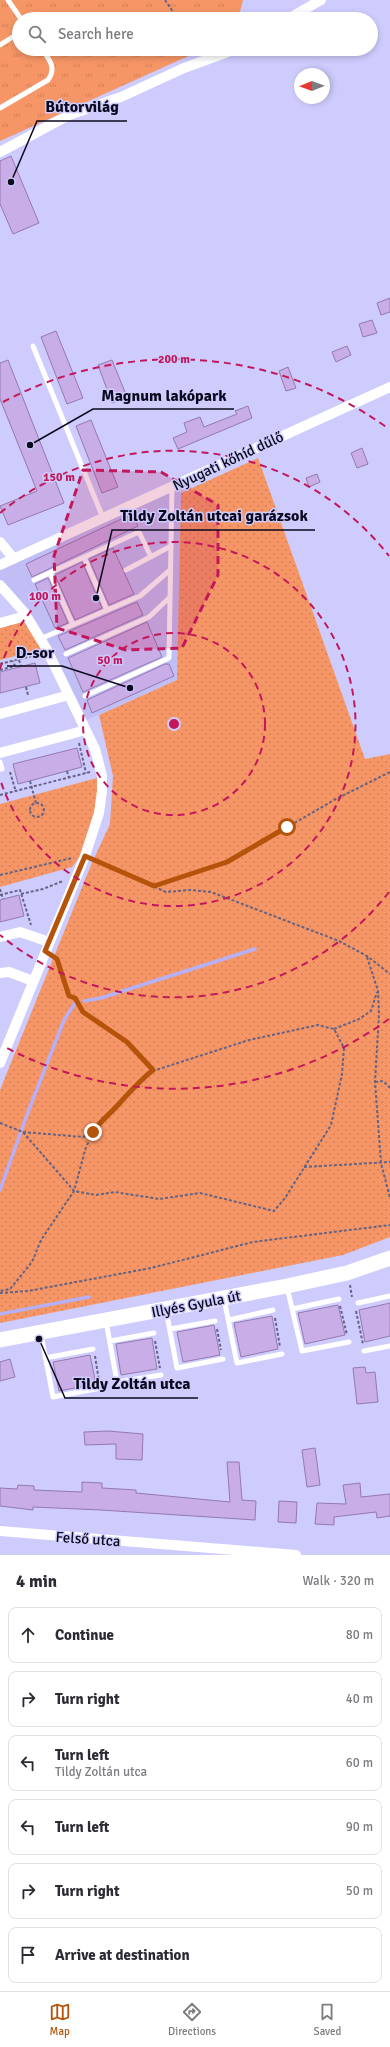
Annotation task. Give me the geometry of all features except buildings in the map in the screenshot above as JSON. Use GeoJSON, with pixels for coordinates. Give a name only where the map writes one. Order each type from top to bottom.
{"type":"FeatureCollection","features":[{"type":"Feature","properties":{"kind":"street"},"geometry":{"type":"LineString","coordinates":[[300,12],[321,0]]}},
{"type":"Feature","properties":{"kind":"street"},"geometry":{"type":"LineString","coordinates":[[0,152],[69,115],[120,97],[184,68],[217,56]]}},
{"type":"Feature","properties":{"kind":"street","name":"Nyugati kőhíd dűlő"},"geometry":{"type":"LineString","coordinates":[[0,565],[390,387]]}},
{"type":"Feature","properties":{"kind":"street"},"geometry":{"type":"LineString","coordinates":[[0,542],[14,559]]}},
{"type":"Feature","properties":{"kind":"street"},"geometry":{"type":"LineString","coordinates":[[0,585],[26,616],[40,639],[95,749],[102,776],[102,791],[99,813],[85,856],[0,1063]]}},
{"type":"Feature","properties":{"kind":"street"},"geometry":{"type":"LineString","coordinates":[[0,623],[26,616]]}},
{"type":"Feature","properties":{"kind":"street"},"geometry":{"type":"LineString","coordinates":[[0,714],[69,695]]}},
{"type":"Feature","properties":{"kind":"street"},"geometry":{"type":"LineString","coordinates":[[0,753],[86,730]]}},
{"type":"Feature","properties":{"kind":"street"},"geometry":{"type":"LineString","coordinates":[[0,937],[20,932],[32,936],[47,946]]}},
{"type":"Feature","properties":{"kind":"street"},"geometry":{"type":"LineString","coordinates":[[0,973],[9,972],[33,981]]}},
{"type":"Feature","properties":{"kind":"street","name":"Illyés Gyula út"},"geometry":{"type":"LineString","coordinates":[[0,1340],[287,1286],[347,1273],[390,1258]]}},
{"type":"Feature","properties":{"kind":"street","name":"Felső utca"},"geometry":{"type":"LineString","coordinates":[[0,1531],[296,1555]]}},
{"type":"Feature","properties":{"kind":"lane"},"geometry":{"type":"LineString","coordinates":[[8,0],[16,12]]}},
{"type":"Feature","properties":{"kind":"lane"},"geometry":{"type":"LineString","coordinates":[[0,45],[12,37]]}},
{"type":"Feature","properties":{"kind":"lane"},"geometry":{"type":"LineString","coordinates":[[0,108],[48,80],[52,72],[51,62],[47,56]]}},
{"type":"Feature","properties":{"kind":"lane"},"geometry":{"type":"LineString","coordinates":[[34,346],[103,518]]}},
{"type":"Feature","properties":{"kind":"lane"},"geometry":{"type":"LineString","coordinates":[[85,696],[169,658],[172,487]]}},
{"type":"Feature","properties":{"kind":"lane"},"geometry":{"type":"LineString","coordinates":[[34,580],[140,532],[151,557]]}},
{"type":"Feature","properties":{"kind":"lane"},"geometry":{"type":"LineString","coordinates":[[126,570],[170,546]]}},
{"type":"Feature","properties":{"kind":"lane"},"geometry":{"type":"LineString","coordinates":[[84,558],[107,610]]}},
{"type":"Feature","properties":{"kind":"lane"},"geometry":{"type":"LineString","coordinates":[[40,639],[140,596],[170,570]]}},
{"type":"Feature","properties":{"kind":"lane"},"geometry":{"type":"LineString","coordinates":[[50,573],[73,625]]}},
{"type":"Feature","properties":{"kind":"lane"},"geometry":{"type":"LineString","coordinates":[[66,654],[150,617],[170,597]]}},
{"type":"Feature","properties":{"kind":"lane"},"geometry":{"type":"LineString","coordinates":[[0,762],[2,769],[0,769]]}},
{"type":"Feature","properties":{"kind":"lane"},"geometry":{"type":"LineString","coordinates":[[287,1286],[302,1351],[349,1342]]}},
{"type":"Feature","properties":{"kind":"lane"},"geometry":{"type":"LineString","coordinates":[[358,1303],[390,1296]]}},
{"type":"Feature","properties":{"kind":"lane"},"geometry":{"type":"LineString","coordinates":[[224,1298],[238,1363],[282,1354]]}},
{"type":"Feature","properties":{"kind":"lane"},"geometry":{"type":"LineString","coordinates":[[292,1309],[339,1299]]}},
{"type":"Feature","properties":{"kind":"lane"},"geometry":{"type":"LineString","coordinates":[[166,1309],[177,1368],[223,1360]]}},
{"type":"Feature","properties":{"kind":"lane"},"geometry":{"type":"LineString","coordinates":[[229,1320],[273,1310]]}},
{"type":"Feature","properties":{"kind":"lane"},"geometry":{"type":"LineString","coordinates":[[106,1320],[117,1382],[161,1375]]}},
{"type":"Feature","properties":{"kind":"lane"},"geometry":{"type":"LineString","coordinates":[[170,1329],[216,1321]]}},
{"type":"Feature","properties":{"kind":"lane"},"geometry":{"type":"LineString","coordinates":[[40,1333],[53,1398],[100,1388]]}},
{"type":"Feature","properties":{"kind":"lane"},"geometry":{"type":"LineString","coordinates":[[110,1341],[154,1333]]}},
{"type":"Feature","properties":{"kind":"lane"},"geometry":{"type":"LineString","coordinates":[[364,1350],[390,1346]]}},
{"type":"Feature","properties":{"kind":"lane"},"geometry":{"type":"LineString","coordinates":[[45,1358],[93,1349]]}},
{"type":"Feature","properties":{"kind":"path"},"geometry":{"type":"LineString","coordinates":[[164,0],[173,12]]}},
{"type":"Feature","properties":{"kind":"path"},"geometry":{"type":"LineString","coordinates":[[19,659],[21,666]]}},
{"type":"Feature","properties":{"kind":"path"},"geometry":{"type":"LineString","coordinates":[[0,670],[14,666],[13,661]]}},
{"type":"Feature","properties":{"kind":"path"},"geometry":{"type":"LineString","coordinates":[[26,686],[28,695]]}},
{"type":"Feature","properties":{"kind":"path"},"geometry":{"type":"LineString","coordinates":[[73,743],[82,740]]}},
{"type":"Feature","properties":{"kind":"path"},"geometry":{"type":"LineString","coordinates":[[78,741],[86,773]]}},
{"type":"Feature","properties":{"kind":"path"},"geometry":{"type":"LineString","coordinates":[[9,767],[16,792]]}},
{"type":"Feature","properties":{"kind":"path"},"geometry":{"type":"LineString","coordinates":[[68,771],[69,778]]}},
{"type":"Feature","properties":{"kind":"path"},"geometry":{"type":"LineString","coordinates":[[0,795],[96,771]]}},
{"type":"Feature","properties":{"kind":"path"},"geometry":{"type":"LineString","coordinates":[[154,886],[227,862],[334,800],[390,772]]}},
{"type":"Feature","properties":{"kind":"path"},"geometry":{"type":"LineString","coordinates":[[30,781],[36,802]]}},
{"type":"Feature","properties":{"kind":"path"},"geometry":{"type":"LineString","coordinates":[[36,802],[42,804],[45,810],[39,817],[30,813],[30,807],[36,802]]}},
{"type":"Feature","properties":{"kind":"path"},"geometry":{"type":"LineString","coordinates":[[0,875],[85,856],[166,892],[190,890],[211,892],[338,940],[367,956],[390,974]]}},
{"type":"Feature","properties":{"kind":"path"},"geometry":{"type":"LineString","coordinates":[[21,894],[43,889],[63,881]]}},
{"type":"Feature","properties":{"kind":"path"},"geometry":{"type":"LineString","coordinates":[[0,889],[3,899]]}},
{"type":"Feature","properties":{"kind":"path"},"geometry":{"type":"LineString","coordinates":[[1,895],[20,890],[28,920],[32,927],[32,936]]}},
{"type":"Feature","properties":{"kind":"path"},"geometry":{"type":"LineString","coordinates":[[47,946],[57,959],[69,996],[75,998],[83,1012],[127,1042],[153,1070]]}},
{"type":"Feature","properties":{"kind":"path"},"geometry":{"type":"LineString","coordinates":[[367,956],[378,991],[375,1082],[381,1163],[390,1198]]}},
{"type":"Feature","properties":{"kind":"path"},"geometry":{"type":"LineString","coordinates":[[0,1292],[10,1288],[32,1262],[41,1240],[74,1191],[86,1148],[93,1132],[102,1119],[153,1070],[249,1040],[318,1025],[334,1029],[359,1019],[371,1011],[378,991]]}},
{"type":"Feature","properties":{"kind":"path"},"geometry":{"type":"LineString","coordinates":[[22,1132],[74,1191],[96,1195],[114,1192],[159,1199],[200,1193],[274,1211],[286,1198],[331,1125],[342,1074],[344,1048],[334,1029]]}},
{"type":"Feature","properties":{"kind":"path"},"geometry":{"type":"LineString","coordinates":[[375,1082],[382,1081],[390,1088]]}},
{"type":"Feature","properties":{"kind":"path"},"geometry":{"type":"LineString","coordinates":[[0,1123],[22,1132],[83,1137],[93,1132]]}},
{"type":"Feature","properties":{"kind":"path"},"geometry":{"type":"LineString","coordinates":[[304,1167],[390,1162]]}},
{"type":"Feature","properties":{"kind":"path"},"geometry":{"type":"LineString","coordinates":[[0,1292],[28,1292],[151,1268],[253,1242],[390,1225]]}},
{"type":"Feature","properties":{"kind":"path"},"geometry":{"type":"LineString","coordinates":[[339,1299],[349,1342]]}},
{"type":"Feature","properties":{"kind":"path"},"geometry":{"type":"LineString","coordinates":[[273,1310],[282,1354]]}},
{"type":"Feature","properties":{"kind":"path"},"geometry":{"type":"LineString","coordinates":[[216,1321],[223,1360]]}},
{"type":"Feature","properties":{"kind":"path"},"geometry":{"type":"LineString","coordinates":[[154,1333],[161,1375]]}},
{"type":"Feature","properties":{"kind":"path"},"geometry":{"type":"LineString","coordinates":[[93,1349],[100,1388]]}},
{"type":"Feature","properties":{"kind":"highlighted area"},"geometry":{"type":"Polygon","coordinates":[[[83,470],[161,472],[218,505],[218,575],[182,648],[126,650],[57,628],[54,556],[83,470]]]}},
{"type":"Feature","properties":{"kind":"shaded area"},"geometry":{"type":"Polygon","coordinates":[[[172,487],[181,493],[177,680],[82,722],[46,648],[0,585],[0,565],[172,487]]]}},
{"type":"Feature","properties":{"kind":"green space"},"geometry":{"type":"Polygon","coordinates":[[[0,0],[243,0],[240,12],[12,12],[12,56],[188,56],[0,141],[0,0]]]}},
{"type":"Feature","properties":{"kind":"green space"},"geometry":{"type":"Polygon","coordinates":[[[258,458],[365,759],[390,754],[390,1237],[343,1255],[0,1323],[0,1090],[91,865],[110,824],[113,776],[99,715],[177,680],[181,493],[258,458]]]}},
{"type":"Feature","properties":{"kind":"green space"},"geometry":{"type":"Polygon","coordinates":[[[26,616],[46,648],[0,660],[0,623],[26,616]]]}},
{"type":"Feature","properties":{"kind":"green space"},"geometry":{"type":"Polygon","coordinates":[[[97,778],[101,791],[82,854],[72,867],[0,887],[0,804],[97,778]]]}},
{"type":"Feature","properties":{"kind":"waterway"},"geometry":{"type":"LineString","coordinates":[[84,1001],[101,998],[255,949]]}},
{"type":"Feature","properties":{"kind":"waterway"},"geometry":{"type":"LineString","coordinates":[[0,1190],[28,1112],[64,1020],[75,1003]]}},
{"type":"Feature","properties":{"kind":"waterway"},"geometry":{"type":"LineString","coordinates":[[0,1314],[89,1297]]}},
{"type":"Feature","properties":{"kind":"place","name":"Bútorvilág"},"geometry":{"type":"Point","coordinates":[11,182]}},
{"type":"Feature","properties":{"kind":"place","name":"Magnum lakópark"},"geometry":{"type":"Point","coordinates":[30,445]}},
{"type":"Feature","properties":{"kind":"place","name":"Tildy Zoltán utcai garázsok"},"geometry":{"type":"Point","coordinates":[96,598]}},
{"type":"Feature","properties":{"kind":"place","name":"D-sor"},"geometry":{"type":"Point","coordinates":[130,688]}},
{"type":"Feature","properties":{"kind":"place","name":"Tildy Zoltán utca"},"geometry":{"type":"Point","coordinates":[39,1339]}},
{"type":"Feature","properties":{"kind":"route"},"geometry":{"type":"LineString","coordinates":[[93,1132],[102,1119],[153,1070],[127,1042],[83,1012],[75,998],[69,996],[57,959],[45,951],[85,856],[154,886],[227,862],[287,827]]}}]}
